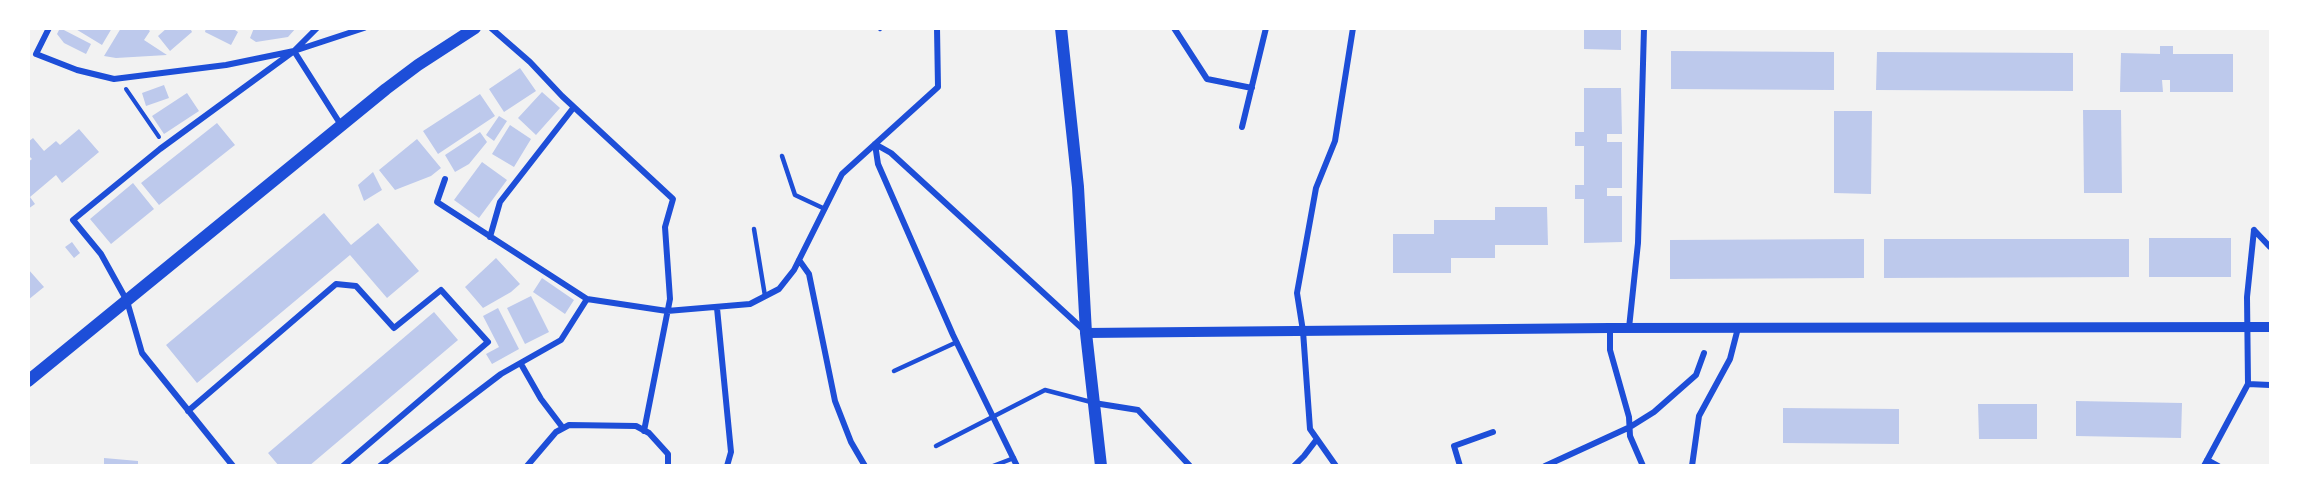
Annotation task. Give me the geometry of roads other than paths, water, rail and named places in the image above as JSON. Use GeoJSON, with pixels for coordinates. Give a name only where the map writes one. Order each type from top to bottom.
{"type":"FeatureCollection","features":[{"type":"Feature","properties":{"kind":"main road"},"geometry":{"type":"LineString","coordinates":[[28,381],[341,125],[418,65],[475,28]]}},
{"type":"Feature","properties":{"kind":"main road"},"geometry":{"type":"LineString","coordinates":[[1061,28],[1078,187],[1086,333],[1101,465]]}},
{"type":"Feature","properties":{"kind":"street"},"geometry":{"type":"LineString","coordinates":[[49,28],[36,54],[77,70],[114,79],[226,64],[294,51],[364,28]]}},
{"type":"Feature","properties":{"kind":"street"},"geometry":{"type":"LineString","coordinates":[[233,465],[142,353],[127,301],[101,254],[73,220],[165,146],[294,51],[317,28]]}},
{"type":"Feature","properties":{"kind":"street"},"geometry":{"type":"LineString","coordinates":[[491,28],[530,62],[574,107],[672,199],[665,227],[670,299],[644,430]]}},
{"type":"Feature","properties":{"kind":"street"},"geometry":{"type":"LineString","coordinates":[[445,179],[437,202],[587,299],[667,311],[750,304],[779,289],[794,270],[842,174],[938,87],[937,28]]}},
{"type":"Feature","properties":{"kind":"street"},"geometry":{"type":"LineString","coordinates":[[1174,28],[1207,78],[1252,88]]}},
{"type":"Feature","properties":{"kind":"street"},"geometry":{"type":"LineString","coordinates":[[1242,128],[1266,28]]}},
{"type":"Feature","properties":{"kind":"street"},"geometry":{"type":"LineString","coordinates":[[1336,465],[1310,429],[1303,331],[1297,293],[1316,188],[1335,141],[1353,28]]}},
{"type":"Feature","properties":{"kind":"street"},"geometry":{"type":"LineString","coordinates":[[1629,328],[1638,243],[1644,28]]}},
{"type":"Feature","properties":{"kind":"street"},"geometry":{"type":"LineString","coordinates":[[294,51],[341,125]]}},
{"type":"Feature","properties":{"kind":"street"},"geometry":{"type":"LineString","coordinates":[[490,237],[500,202],[574,107]]}},
{"type":"Feature","properties":{"kind":"street"},"geometry":{"type":"LineString","coordinates":[[875,144],[891,153],[1086,333],[1610,328],[2271,327]]}},
{"type":"Feature","properties":{"kind":"street"},"geometry":{"type":"LineString","coordinates":[[875,144],[878,164],[957,342],[1017,465]]}},
{"type":"Feature","properties":{"kind":"street"},"geometry":{"type":"LineString","coordinates":[[2218,465],[2205,463],[2248,384],[2246,327],[2254,231],[2271,247]]}},
{"type":"Feature","properties":{"kind":"street"},"geometry":{"type":"LineString","coordinates":[[799,260],[809,274],[835,401],[851,442],[865,465]]}},
{"type":"Feature","properties":{"kind":"street"},"geometry":{"type":"LineString","coordinates":[[188,411],[336,284],[356,286],[394,328],[441,290],[488,342],[343,465]]}},
{"type":"Feature","properties":{"kind":"street"},"geometry":{"type":"LineString","coordinates":[[380,465],[501,374],[561,340],[587,299]]}},
{"type":"Feature","properties":{"kind":"street"},"geometry":{"type":"LineString","coordinates":[[717,308],[731,452],[728,465]]}},
{"type":"Feature","properties":{"kind":"street"},"geometry":{"type":"LineString","coordinates":[[1610,328],[1610,350],[1630,427],[1630,436],[1644,465]]}},
{"type":"Feature","properties":{"kind":"street"},"geometry":{"type":"LineString","coordinates":[[1692,465],[1699,416],[1730,359],[1738,328]]}},
{"type":"Feature","properties":{"kind":"street"},"geometry":{"type":"LineString","coordinates":[[1545,465],[1630,427],[1654,412],[1696,375],[1704,353]]}},
{"type":"Feature","properties":{"kind":"street"},"geometry":{"type":"LineString","coordinates":[[521,364],[541,399],[563,428]]}},
{"type":"Feature","properties":{"kind":"street"},"geometry":{"type":"LineString","coordinates":[[2248,384],[2271,385]]}},
{"type":"Feature","properties":{"kind":"street"},"geometry":{"type":"LineString","coordinates":[[1094,403],[1138,410],[1190,465]]}},
{"type":"Feature","properties":{"kind":"street"},"geometry":{"type":"LineString","coordinates":[[527,465],[556,432],[569,425],[636,426],[644,430],[668,454],[668,465]]}},
{"type":"Feature","properties":{"kind":"street"},"geometry":{"type":"LineString","coordinates":[[1460,465],[1454,446],[1493,432]]}},
{"type":"Feature","properties":{"kind":"street"},"geometry":{"type":"LineString","coordinates":[[1294,465],[1317,438]]}},
{"type":"Feature","properties":{"kind":"lane"},"geometry":{"type":"LineString","coordinates":[[782,156],[795,195],[825,209]]}},
{"type":"Feature","properties":{"kind":"lane"},"geometry":{"type":"LineString","coordinates":[[754,229],[765,296]]}},
{"type":"Feature","properties":{"kind":"lane"},"geometry":{"type":"LineString","coordinates":[[894,371],[957,342]]}},
{"type":"Feature","properties":{"kind":"lane"},"geometry":{"type":"LineString","coordinates":[[936,446],[1045,390],[1094,403]]}},
{"type":"Feature","properties":{"kind":"lane"},"geometry":{"type":"LineString","coordinates":[[993,465],[1014,458]]}}]}
